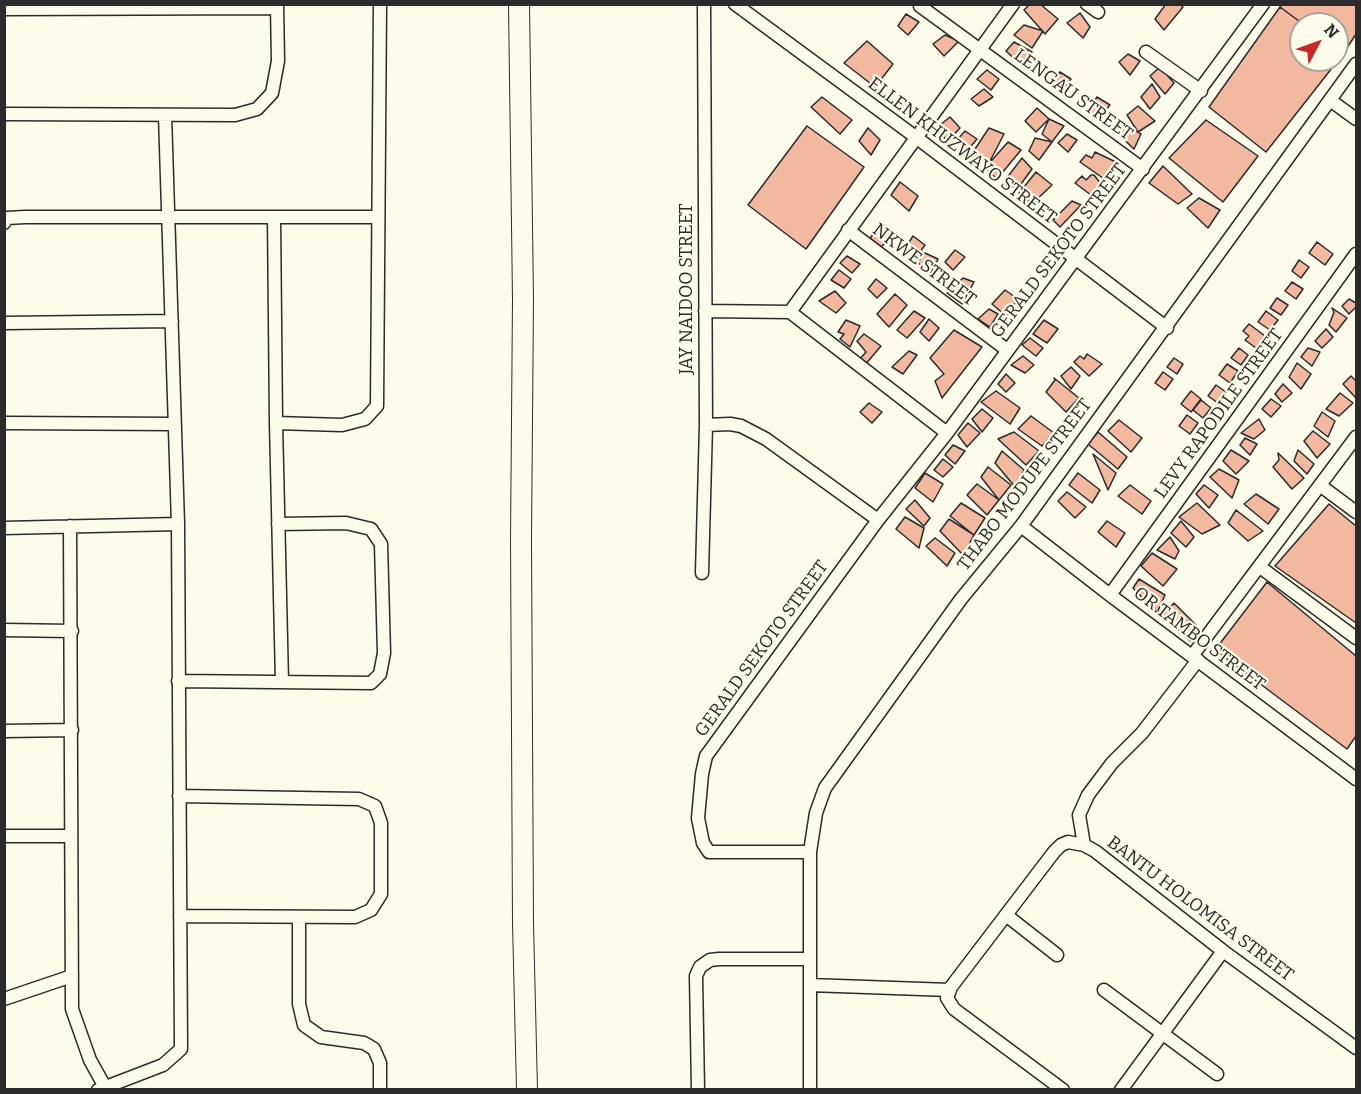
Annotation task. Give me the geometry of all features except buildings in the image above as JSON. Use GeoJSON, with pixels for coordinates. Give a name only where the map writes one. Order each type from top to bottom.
{"type":"FeatureCollection","features":[{"type":"Feature","properties":{"kind":"main road"},"geometry":{"type":"LineString","coordinates":[[519,4],[523,923],[526,1089]]}},
{"type":"Feature","properties":{"kind":"street"},"geometry":{"type":"LineString","coordinates":[[276,423],[342,425],[365,419],[377,406],[381,4]]}},
{"type":"Feature","properties":{"kind":"street","name":"JAY NAIDOO STREET"},"geometry":{"type":"LineString","coordinates":[[702,573],[706,424],[704,4]]}},
{"type":"Feature","properties":{"kind":"street","name":"ELLEN KHUZWAYO STREET"},"geometry":{"type":"LineString","coordinates":[[735,4],[753,10],[1167,328]]}},
{"type":"Feature","properties":{"kind":"street"},"geometry":{"type":"LineString","coordinates":[[790,312],[982,50],[1013,4]]}},
{"type":"Feature","properties":{"kind":"street","name":"GERALD SEKOTO STREET"},"geometry":{"type":"LineString","coordinates":[[810,852],[709,852],[703,843],[698,818],[706,756],[878,520],[947,433],[1263,4]]}},
{"type":"Feature","properties":{"kind":"street"},"geometry":{"type":"LineString","coordinates":[[4,9],[277,6],[278,61],[272,93],[257,109],[235,115],[4,114]]}},
{"type":"Feature","properties":{"kind":"street","name":"LENGAU STREET"},"geometry":{"type":"LineString","coordinates":[[920,6],[1143,168]]}},
{"type":"Feature","properties":{"kind":"street"},"geometry":{"type":"LineString","coordinates":[[1146,52],[1201,91]]}},
{"type":"Feature","properties":{"kind":"street","name":"THABO MODUPE STREET"},"geometry":{"type":"LineString","coordinates":[[810,1089],[810,852],[816,813],[825,788],[961,599],[1021,526],[1167,328],[1356,64]]}},
{"type":"Feature","properties":{"kind":"street"},"geometry":{"type":"LineString","coordinates":[[1330,99],[1356,120]]}},
{"type":"Feature","properties":{"kind":"street"},"geometry":{"type":"LineString","coordinates":[[70,526],[72,1009],[101,1088],[163,1065],[180,1049],[177,524],[165,115]]}},
{"type":"Feature","properties":{"kind":"street"},"geometry":{"type":"LineString","coordinates":[[4,223],[8,218],[25,217],[378,217]]}},
{"type":"Feature","properties":{"kind":"street"},"geometry":{"type":"LineString","coordinates":[[274,217],[282,682]]}},
{"type":"Feature","properties":{"kind":"street","name":"NKWE STREET"},"geometry":{"type":"LineString","coordinates":[[848,230],[1007,350]]}},
{"type":"Feature","properties":{"kind":"street","name":"LEVY RAPODILE STREET"},"geometry":{"type":"LineString","coordinates":[[1110,595],[1356,254]]}},
{"type":"Feature","properties":{"kind":"street"},"geometry":{"type":"LineString","coordinates":[[705,311],[790,312],[947,433]]}},
{"type":"Feature","properties":{"kind":"street"},"geometry":{"type":"LineString","coordinates":[[4,323],[171,321]]}},
{"type":"Feature","properties":{"kind":"street"},"geometry":{"type":"LineString","coordinates":[[4,423],[174,424]]}},
{"type":"Feature","properties":{"kind":"street"},"geometry":{"type":"LineString","coordinates":[[706,424],[741,426],[766,439],[878,520]]}},
{"type":"Feature","properties":{"kind":"street"},"geometry":{"type":"LineString","coordinates":[[1084,845],[1080,815],[1088,795],[1112,764],[1142,733],[1356,436]]}},
{"type":"Feature","properties":{"kind":"street"},"geometry":{"type":"LineString","coordinates":[[1321,486],[1356,512]]}},
{"type":"Feature","properties":{"kind":"street"},"geometry":{"type":"LineString","coordinates":[[178,681],[371,683],[380,674],[384,653],[381,544],[370,530],[346,523],[278,524]]}},
{"type":"Feature","properties":{"kind":"street"},"geometry":{"type":"LineString","coordinates":[[4,528],[177,524]]}},
{"type":"Feature","properties":{"kind":"street","name":"OR TAMBO STREET"},"geometry":{"type":"LineString","coordinates":[[1021,526],[1110,595],[1356,776]]}},
{"type":"Feature","properties":{"kind":"street"},"geometry":{"type":"LineString","coordinates":[[1260,567],[1356,638]]}},
{"type":"Feature","properties":{"kind":"street"},"geometry":{"type":"LineString","coordinates":[[4,630],[72,631]]}},
{"type":"Feature","properties":{"kind":"street"},"geometry":{"type":"LineString","coordinates":[[4,731],[72,730]]}},
{"type":"Feature","properties":{"kind":"street"},"geometry":{"type":"LineString","coordinates":[[179,796],[360,799],[375,806],[381,823],[381,894],[371,910],[355,917],[180,916]]}},
{"type":"Feature","properties":{"kind":"street"},"geometry":{"type":"LineString","coordinates":[[4,836],[71,836]]}},
{"type":"Feature","properties":{"kind":"street","name":"BANTU HOLOMISA STREET"},"geometry":{"type":"LineString","coordinates":[[950,989],[1061,845],[1068,842],[1084,845],[1095,851],[1224,951],[1356,1048]]}},
{"type":"Feature","properties":{"kind":"street"},"geometry":{"type":"LineString","coordinates":[[1006,915],[1057,955]]}},
{"type":"Feature","properties":{"kind":"street"},"geometry":{"type":"LineString","coordinates":[[299,917],[299,1004],[304,1025],[321,1036],[364,1042],[374,1049],[380,1063],[380,1089]]}},
{"type":"Feature","properties":{"kind":"street"},"geometry":{"type":"LineString","coordinates":[[1121,1089],[1224,951]]}},
{"type":"Feature","properties":{"kind":"street"},"geometry":{"type":"LineString","coordinates":[[698,1089],[696,976],[700,968],[710,960],[718,959],[810,959]]}},
{"type":"Feature","properties":{"kind":"street"},"geometry":{"type":"LineString","coordinates":[[4,999],[72,976]]}},
{"type":"Feature","properties":{"kind":"street"},"geometry":{"type":"LineString","coordinates":[[810,985],[950,989],[947,998],[954,1009],[1063,1089]]}},
{"type":"Feature","properties":{"kind":"street"},"geometry":{"type":"LineString","coordinates":[[1104,990],[1217,1074]]}}]}
